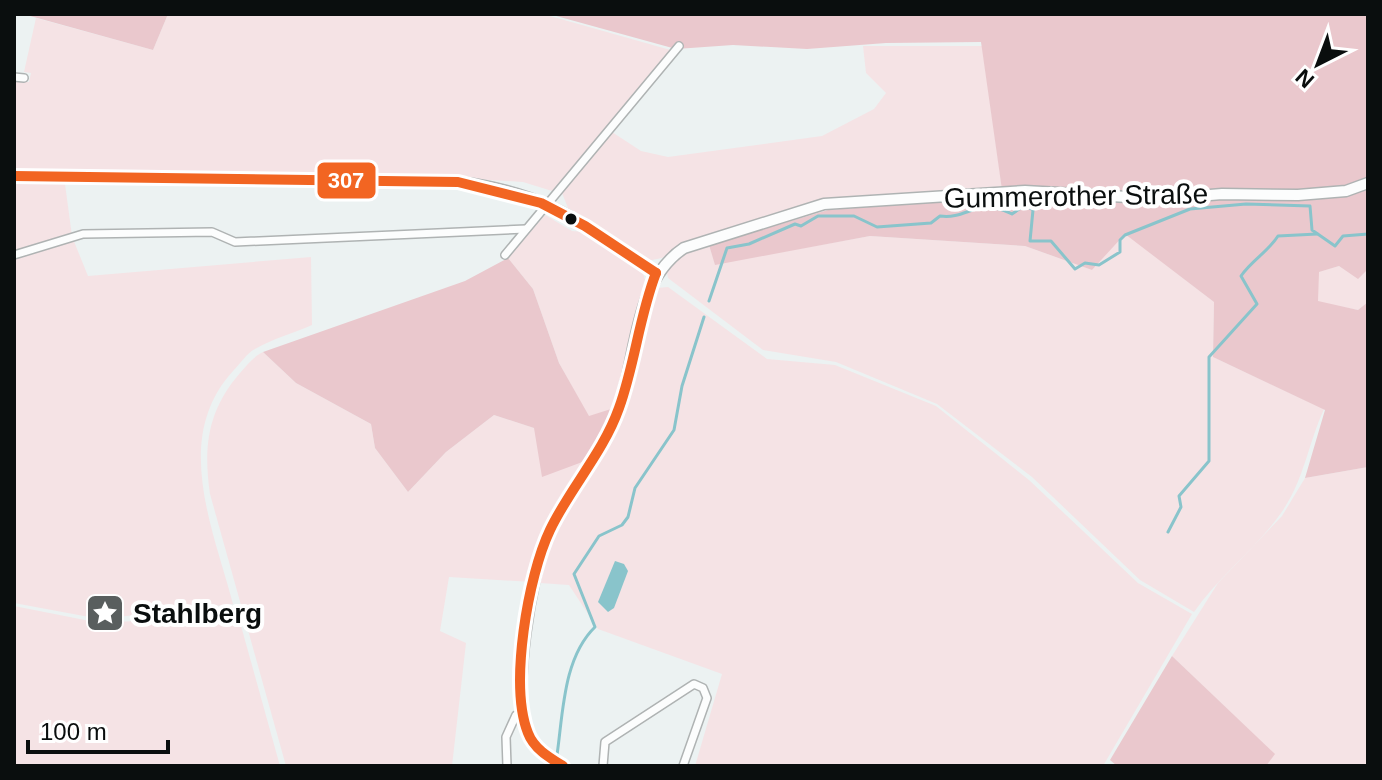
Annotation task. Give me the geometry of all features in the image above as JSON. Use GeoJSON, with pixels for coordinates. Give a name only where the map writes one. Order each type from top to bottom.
{"type":"FeatureCollection","features":[{"type":"Feature","properties":{"kind":"street"},"geometry":{"type":"LineString","coordinates":[[505,255],[679,46]]}},
{"type":"Feature","properties":{"kind":"street"},"geometry":{"type":"LineString","coordinates":[[14,77],[24,78]]}},
{"type":"Feature","properties":{"kind":"street"},"geometry":{"type":"LineString","coordinates":[[14,176],[458,182],[496,187],[550,204],[656,273],[618,409],[548,533],[527,622],[523,713],[527,732],[536,746],[563,766]]}},
{"type":"Feature","properties":{"kind":"street","name":"Gummerother Straße"},"geometry":{"type":"LineString","coordinates":[[656,273],[666,260],[684,248],[824,204],[1025,191],[1162,199],[1222,194],[1298,195],[1346,191],[1368,183]]}},
{"type":"Feature","properties":{"kind":"street"},"geometry":{"type":"LineString","coordinates":[[14,255],[83,234],[212,232],[235,242],[526,229]]}},
{"type":"Feature","properties":{"kind":"street"},"geometry":{"type":"LineString","coordinates":[[603,766],[605,742],[694,684],[703,688],[707,698],[683,766]]}},
{"type":"Feature","properties":{"kind":"street"},"geometry":{"type":"LineString","coordinates":[[507,766],[506,737],[516,715],[523,713]]}},
{"type":"Feature","properties":{"kind":"shaded area"},"geometry":{"type":"Polygon","coordinates":[[[23,14],[168,14],[153,50],[23,14]]]}},
{"type":"Feature","properties":{"kind":"shaded area"},"geometry":{"type":"Polygon","coordinates":[[[168,14],[543,14],[674,51],[552,191],[523,182],[457,178],[14,171],[14,81],[29,82],[31,73],[24,72],[36,18],[153,50],[168,14]]]}},
{"type":"Feature","properties":{"kind":"shaded area"},"geometry":{"type":"Polygon","coordinates":[[[549,14],[1368,14],[1368,269],[1358,279],[1339,266],[1319,272],[1318,301],[1358,310],[1368,302],[1368,467],[1305,478],[1325,410],[1213,357],[1214,302],[1125,234],[1092,270],[1025,246],[870,236],[715,265],[709,245],[828,210],[1003,197],[981,42],[886,43],[807,49],[733,45],[676,49],[549,14]]]}},
{"type":"Feature","properties":{"kind":"shaded area"},"geometry":{"type":"Polygon","coordinates":[[[863,46],[982,46],[1002,188],[823,200],[683,244],[662,258],[647,261],[568,208],[562,193],[612,132],[641,151],[668,157],[822,136],[874,109],[886,93],[866,73],[863,46]]]}},
{"type":"Feature","properties":{"kind":"shaded area"},"geometry":{"type":"Polygon","coordinates":[[[14,181],[65,184],[72,236],[14,250],[14,181]]]}},
{"type":"Feature","properties":{"kind":"shaded area"},"geometry":{"type":"Polygon","coordinates":[[[545,215],[572,231],[584,232],[642,270],[646,283],[614,408],[589,417],[559,363],[533,289],[508,258],[545,215]]]}},
{"type":"Feature","properties":{"kind":"shaded area"},"geometry":{"type":"Polygon","coordinates":[[[1125,233],[1214,302],[1213,357],[1324,409],[1289,501],[1261,538],[1194,612],[1140,580],[1032,477],[937,404],[836,362],[763,350],[668,278],[666,267],[684,252],[709,245],[715,264],[870,236],[1025,246],[1092,270],[1125,233]]]}},
{"type":"Feature","properties":{"kind":"shaded area"},"geometry":{"type":"Polygon","coordinates":[[[73,239],[88,276],[311,257],[312,325],[249,353],[215,397],[204,425],[201,454],[208,515],[233,604],[100,619],[14,603],[14,258],[21,253],[73,239]]]}},
{"type":"Feature","properties":{"kind":"shaded area"},"geometry":{"type":"Polygon","coordinates":[[[508,258],[533,289],[559,363],[589,416],[614,408],[585,461],[542,477],[534,428],[494,415],[446,452],[408,492],[375,448],[371,424],[296,383],[263,352],[465,281],[508,258]]]}},
{"type":"Feature","properties":{"kind":"shaded area"},"geometry":{"type":"Polygon","coordinates":[[[1339,266],[1358,278],[1368,269],[1368,302],[1358,310],[1318,302],[1318,272],[1339,266]]]}},
{"type":"Feature","properties":{"kind":"shaded area"},"geometry":{"type":"Polygon","coordinates":[[[668,287],[767,359],[835,365],[936,406],[1029,480],[1138,583],[1192,614],[1103,766],[695,766],[722,674],[598,629],[569,585],[540,583],[550,540],[594,470],[622,411],[657,288],[668,287]]]}},
{"type":"Feature","properties":{"kind":"shaded area"},"geometry":{"type":"Polygon","coordinates":[[[263,352],[296,383],[371,424],[375,448],[408,492],[446,452],[494,415],[534,428],[585,461],[542,534],[532,582],[449,577],[440,631],[466,643],[452,766],[286,766],[210,494],[207,460],[210,429],[221,401],[245,367],[263,352]]]}},
{"type":"Feature","properties":{"kind":"shaded area"},"geometry":{"type":"Polygon","coordinates":[[[1368,467],[1368,766],[1266,766],[1274,754],[1172,656],[1218,583],[1282,516],[1305,478],[1368,467]]]}},
{"type":"Feature","properties":{"kind":"shaded area"},"geometry":{"type":"Polygon","coordinates":[[[14,606],[100,623],[238,615],[280,766],[14,766],[14,606]]]}},
{"type":"Feature","properties":{"kind":"shaded area"},"geometry":{"type":"Polygon","coordinates":[[[1172,656],[1275,754],[1266,766],[1117,766],[1110,760],[1172,656]]]}},
{"type":"Feature","properties":{"kind":"water"},"geometry":{"type":"Polygon","coordinates":[[[615,561],[624,564],[628,571],[614,608],[608,612],[598,602],[615,561]]]}},
{"type":"Feature","properties":{"kind":"waterway"},"geometry":{"type":"LineString","coordinates":[[709,301],[727,248],[749,244],[795,224],[801,226],[818,216],[854,216],[877,227],[931,223],[940,216],[990,207],[1012,214],[1025,205],[1033,210],[1030,241],[1051,241],[1075,269],[1085,263],[1099,265],[1120,252],[1120,240],[1125,235],[1190,209],[1246,204],[1310,206],[1312,230],[1335,246],[1343,236],[1368,234]]}},
{"type":"Feature","properties":{"kind":"waterway"},"geometry":{"type":"LineString","coordinates":[[1168,532],[1181,507],[1179,496],[1209,461],[1209,357],[1257,304],[1241,276],[1278,236],[1317,234]]}},
{"type":"Feature","properties":{"kind":"waterway"},"geometry":{"type":"LineString","coordinates":[[557,755],[570,670],[584,640],[595,627],[574,574],[599,536],[622,525],[628,517],[635,488],[674,430],[682,386],[704,317]]}},
{"type":"Feature","properties":{"kind":"transit line","name":"307"},"geometry":{"type":"LineString","coordinates":[[14,176],[458,182],[541,203],[585,226],[656,273]]}},
{"type":"Feature","properties":{"kind":"transit line","name":"307"},"geometry":{"type":"LineString","coordinates":[[563,766],[534,744],[523,712],[521,660],[528,602],[550,530],[604,440],[619,408],[656,273]]}},
{"type":"Feature","properties":{"kind":"place","name":"Stahlberg"},"geometry":{"type":"Point","coordinates":[105,613]}}]}
